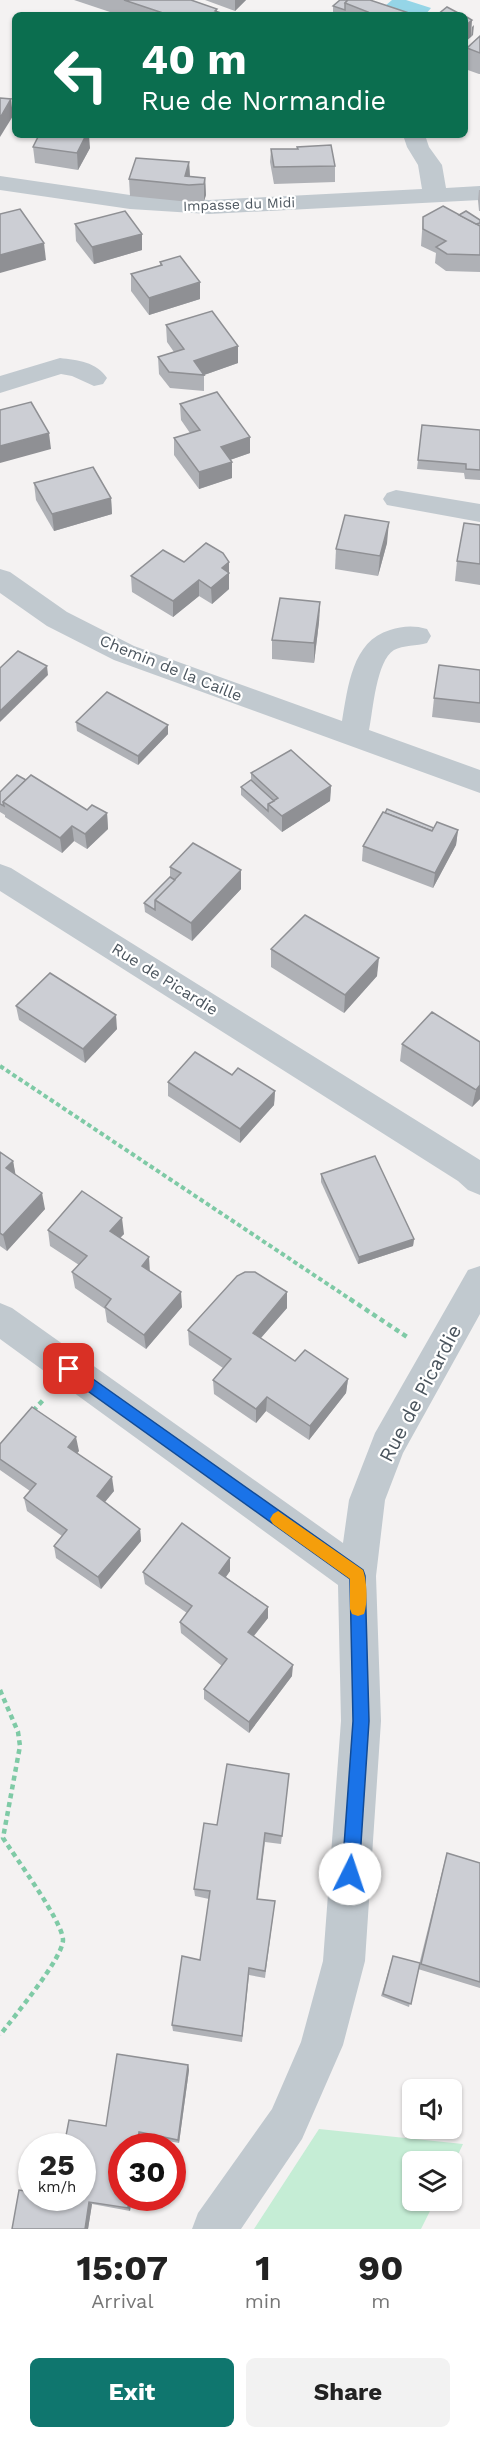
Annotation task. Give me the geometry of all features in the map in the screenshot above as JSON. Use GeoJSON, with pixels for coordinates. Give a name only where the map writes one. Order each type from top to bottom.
{"type":"FeatureCollection","features":[{"type":"Feature","properties":{"kind":"street"},"geometry":{"type":"LineString","coordinates":[[415,138],[430,165],[435,194]]}},
{"type":"Feature","properties":{"kind":"street","name":"Impasse du Midi"},"geometry":{"type":"LineString","coordinates":[[0,183],[89,198],[171,207],[480,193]]}},
{"type":"Feature","properties":{"kind":"street"},"geometry":{"type":"LineString","coordinates":[[0,385],[60,366],[79,369],[94,378]]}},
{"type":"Feature","properties":{"kind":"street"},"geometry":{"type":"LineString","coordinates":[[396,499],[480,513]]}},
{"type":"Feature","properties":{"kind":"street","name":"Chemin de la Caille"},"geometry":{"type":"LineString","coordinates":[[0,579],[57,619],[124,653],[480,782]]}},
{"type":"Feature","properties":{"kind":"street"},"geometry":{"type":"LineString","coordinates":[[353,737],[370,657],[380,645],[396,637],[417,636]]}},
{"type":"Feature","properties":{"kind":"street","name":"Rue de Picardie"},"geometry":{"type":"LineString","coordinates":[[0,876],[470,1171],[480,1180]]}},
{"type":"Feature","properties":{"kind":"street","name":"Rue de Picardie"},"geometry":{"type":"LineString","coordinates":[[214,2229],[287,2124],[322,2044],[344,1961],[361,1721],[357,1576],[368,1500],[388,1445],[480,1281]]}},
{"type":"Feature","properties":{"kind":"street"},"geometry":{"type":"LineString","coordinates":[[0,1319],[357,1576]]}},
{"type":"Feature","properties":{"kind":"path"},"geometry":{"type":"LineString","coordinates":[[0,1066],[437,1357]]}},
{"type":"Feature","properties":{"kind":"path"},"geometry":{"type":"LineString","coordinates":[[31,1414],[69,1369]]}},
{"type":"Feature","properties":{"kind":"path"},"geometry":{"type":"LineString","coordinates":[[0,1690],[18,1732],[20,1746],[3,1838],[57,1922],[63,1933],[65,1944],[58,1957],[0,2035]]}},
{"type":"Feature","properties":{"kind":"green space"},"geometry":{"type":"Polygon","coordinates":[[[319,2129],[463,2144],[460,2151],[402,2151],[402,2211],[430,2211],[421,2229],[254,2229],[319,2129]]]}},
{"type":"Feature","properties":{"kind":"water"},"geometry":{"type":"Polygon","coordinates":[[[392,0],[406,0],[431,8],[428,12],[403,12],[385,6],[392,0]]]}},
{"type":"Feature","properties":{"kind":"building"},"geometry":{"type":"Polygon","coordinates":[[[124,0],[191,0],[217,9],[215,11],[218,12],[160,12],[124,0]]]}},
{"type":"Feature","properties":{"kind":"building"},"geometry":{"type":"Polygon","coordinates":[[[340,0],[348,0],[345,3],[345,10],[333,6],[340,0]]]}},
{"type":"Feature","properties":{"kind":"building"},"geometry":{"type":"Polygon","coordinates":[[[348,0],[370,0],[406,12],[368,12],[345,3],[348,0]]]}},
{"type":"Feature","properties":{"kind":"building"},"geometry":{"type":"Polygon","coordinates":[[[447,7],[456,12],[441,12],[447,7]]]}},
{"type":"Feature","properties":{"kind":"building"},"geometry":{"type":"Polygon","coordinates":[[[480,36],[480,53],[468,47],[480,36]]]}},
{"type":"Feature","properties":{"kind":"building"},"geometry":{"type":"Polygon","coordinates":[[[0,98],[11,99],[0,118],[0,98]]]}},
{"type":"Feature","properties":{"kind":"building"},"geometry":{"type":"Polygon","coordinates":[[[38,138],[84,138],[77,153],[33,147],[38,138]]]}},
{"type":"Feature","properties":{"kind":"building"},"geometry":{"type":"Polygon","coordinates":[[[331,145],[335,166],[274,167],[271,149],[331,145]]]}},
{"type":"Feature","properties":{"kind":"building"},"geometry":{"type":"Polygon","coordinates":[[[136,158],[189,162],[185,176],[205,178],[204,184],[189,185],[129,179],[136,158]]]}},
{"type":"Feature","properties":{"kind":"building"},"geometry":{"type":"Polygon","coordinates":[[[443,206],[480,226],[480,255],[447,254],[436,247],[446,241],[423,229],[423,217],[443,206]]]}},
{"type":"Feature","properties":{"kind":"building"},"geometry":{"type":"Polygon","coordinates":[[[20,209],[44,243],[0,255],[0,214],[20,209]]]}},
{"type":"Feature","properties":{"kind":"building"},"geometry":{"type":"Polygon","coordinates":[[[125,211],[142,234],[92,247],[75,224],[125,211]]]}},
{"type":"Feature","properties":{"kind":"building"},"geometry":{"type":"Polygon","coordinates":[[[466,211],[480,220],[480,223],[476,224],[459,215],[466,211]]]}},
{"type":"Feature","properties":{"kind":"building"},"geometry":{"type":"Polygon","coordinates":[[[180,256],[200,282],[149,298],[131,274],[162,265],[160,262],[180,256]]]}},
{"type":"Feature","properties":{"kind":"building"},"geometry":{"type":"Polygon","coordinates":[[[212,311],[238,346],[194,361],[204,375],[169,372],[158,357],[184,349],[166,325],[212,311]]]}},
{"type":"Feature","properties":{"kind":"building"},"geometry":{"type":"Polygon","coordinates":[[[217,392],[250,437],[221,447],[232,462],[199,472],[174,438],[200,430],[180,404],[217,392]]]}},
{"type":"Feature","properties":{"kind":"building"},"geometry":{"type":"Polygon","coordinates":[[[31,402],[49,433],[0,446],[0,410],[31,402]]]}},
{"type":"Feature","properties":{"kind":"building"},"geometry":{"type":"Polygon","coordinates":[[[422,425],[480,430],[480,470],[466,469],[466,464],[418,460],[422,425]]]}},
{"type":"Feature","properties":{"kind":"building"},"geometry":{"type":"Polygon","coordinates":[[[93,467],[111,498],[52,514],[34,483],[93,467]]]}},
{"type":"Feature","properties":{"kind":"building"},"geometry":{"type":"Polygon","coordinates":[[[345,515],[389,522],[380,556],[336,549],[345,515]]]}},
{"type":"Feature","properties":{"kind":"building"},"geometry":{"type":"Polygon","coordinates":[[[464,523],[480,525],[480,564],[457,561],[464,523]]]}},
{"type":"Feature","properties":{"kind":"building"},"geometry":{"type":"Polygon","coordinates":[[[206,543],[223,553],[229,562],[222,568],[229,573],[211,588],[199,580],[173,601],[131,576],[163,550],[184,562],[206,543]]]}},
{"type":"Feature","properties":{"kind":"building"},"geometry":{"type":"Polygon","coordinates":[[[280,598],[320,602],[314,643],[272,640],[280,598]]]}},
{"type":"Feature","properties":{"kind":"building"},"geometry":{"type":"Polygon","coordinates":[[[18,651],[47,666],[0,711],[0,668],[18,651]]]}},
{"type":"Feature","properties":{"kind":"building"},"geometry":{"type":"Polygon","coordinates":[[[439,665],[480,670],[480,703],[434,698],[439,665]]]}},
{"type":"Feature","properties":{"kind":"building"},"geometry":{"type":"Polygon","coordinates":[[[107,692],[168,725],[138,756],[76,722],[107,692]]]}},
{"type":"Feature","properties":{"kind":"building"},"geometry":{"type":"Polygon","coordinates":[[[291,750],[331,786],[282,816],[268,804],[278,798],[251,773],[291,750]]]}},
{"type":"Feature","properties":{"kind":"building"},"geometry":{"type":"Polygon","coordinates":[[[17,775],[26,780],[3,802],[4,806],[0,804],[0,792],[17,775]]]}},
{"type":"Feature","properties":{"kind":"building"},"geometry":{"type":"Polygon","coordinates":[[[31,775],[87,810],[92,805],[107,813],[85,834],[72,826],[60,838],[3,802],[31,775]]]}},
{"type":"Feature","properties":{"kind":"building"},"geometry":{"type":"Polygon","coordinates":[[[251,780],[274,801],[268,804],[268,811],[241,787],[251,780]]]}},
{"type":"Feature","properties":{"kind":"building"},"geometry":{"type":"Polygon","coordinates":[[[387,809],[434,828],[432,831],[385,813],[387,809]]]}},
{"type":"Feature","properties":{"kind":"building"},"geometry":{"type":"Polygon","coordinates":[[[383,812],[432,831],[437,822],[458,830],[435,873],[363,846],[383,812]]]}},
{"type":"Feature","properties":{"kind":"building"},"geometry":{"type":"Polygon","coordinates":[[[193,843],[241,870],[191,923],[155,900],[181,873],[170,867],[193,843]]]}},
{"type":"Feature","properties":{"kind":"building"},"geometry":{"type":"Polygon","coordinates":[[[170,877],[175,880],[155,900],[155,910],[144,903],[170,877]]]}},
{"type":"Feature","properties":{"kind":"building"},"geometry":{"type":"Polygon","coordinates":[[[305,915],[379,958],[345,995],[271,949],[305,915]]]}},
{"type":"Feature","properties":{"kind":"building"},"geometry":{"type":"Polygon","coordinates":[[[50,973],[116,1015],[83,1049],[16,1006],[50,973]]]}},
{"type":"Feature","properties":{"kind":"building"},"geometry":{"type":"Polygon","coordinates":[[[432,1012],[480,1042],[480,1085],[476,1090],[402,1044],[432,1012]]]}},
{"type":"Feature","properties":{"kind":"building"},"geometry":{"type":"Polygon","coordinates":[[[195,1052],[232,1075],[238,1068],[275,1091],[240,1129],[168,1082],[195,1052]]]}},
{"type":"Feature","properties":{"kind":"building"},"geometry":{"type":"Polygon","coordinates":[[[0,1152],[13,1161],[6,1168],[42,1193],[3,1235],[0,1233],[0,1152]]]}},
{"type":"Feature","properties":{"kind":"building"},"geometry":{"type":"Polygon","coordinates":[[[375,1156],[414,1239],[359,1257],[321,1174],[375,1156]]]}},
{"type":"Feature","properties":{"kind":"building"},"geometry":{"type":"Polygon","coordinates":[[[82,1191],[122,1218],[110,1231],[149,1257],[142,1266],[181,1292],[144,1335],[105,1307],[111,1299],[72,1272],[87,1256],[48,1230],[82,1191]]]}},
{"type":"Feature","properties":{"kind":"building"},"geometry":{"type":"Polygon","coordinates":[[[245,1272],[255,1272],[287,1292],[253,1333],[295,1361],[305,1350],[348,1379],[310,1426],[267,1397],[256,1409],[213,1380],[231,1359],[188,1330],[237,1276],[245,1272]]]}},
{"type":"Feature","properties":{"kind":"building"},"geometry":{"type":"Polygon","coordinates":[[[32,1407],[76,1437],[68,1447],[112,1477],[97,1496],[140,1529],[98,1577],[54,1546],[67,1530],[24,1498],[36,1484],[0,1459],[0,1444],[32,1407]]]}},
{"type":"Feature","properties":{"kind":"building"},"geometry":{"type":"Polygon","coordinates":[[[182,1523],[230,1558],[219,1573],[268,1607],[248,1632],[293,1665],[249,1722],[204,1689],[227,1659],[180,1622],[192,1606],[143,1572],[182,1523]]]}},
{"type":"Feature","properties":{"kind":"building"},"geometry":{"type":"Polygon","coordinates":[[[227,1764],[289,1774],[282,1836],[265,1833],[257,1899],[275,1901],[265,1971],[249,1968],[242,2036],[172,2025],[182,1956],[200,1960],[210,1891],[194,1889],[204,1823],[217,1825],[227,1764]]]}},
{"type":"Feature","properties":{"kind":"building"},"geometry":{"type":"Polygon","coordinates":[[[447,1853],[480,1863],[480,1982],[421,1964],[447,1853]]]}},
{"type":"Feature","properties":{"kind":"building"},"geometry":{"type":"Polygon","coordinates":[[[393,1956],[420,1963],[411,2004],[383,1994],[393,1956]]]}},
{"type":"Feature","properties":{"kind":"building"},"geometry":{"type":"Polygon","coordinates":[[[117,2054],[188,2065],[179,2133],[108,2133],[108,2205],[96,2203],[96,2133],[66,2133],[69,2120],[106,2126],[117,2054]]]}},
{"type":"Feature","properties":{"kind":"building"},"geometry":{"type":"Polygon","coordinates":[[[18,2196],[18,2211],[88,2211],[85,2229],[12,2229],[18,2196]]]}},
{"type":"Feature","properties":{"kind":"slow traffic"},"geometry":{"type":"LineString","coordinates":[[278,1519],[357,1576],[358,1609]]}},
{"type":"Feature","properties":{"kind":"route"},"geometry":{"type":"LineString","coordinates":[[69,1369],[357,1576],[361,1721],[350,1874]]}}]}
